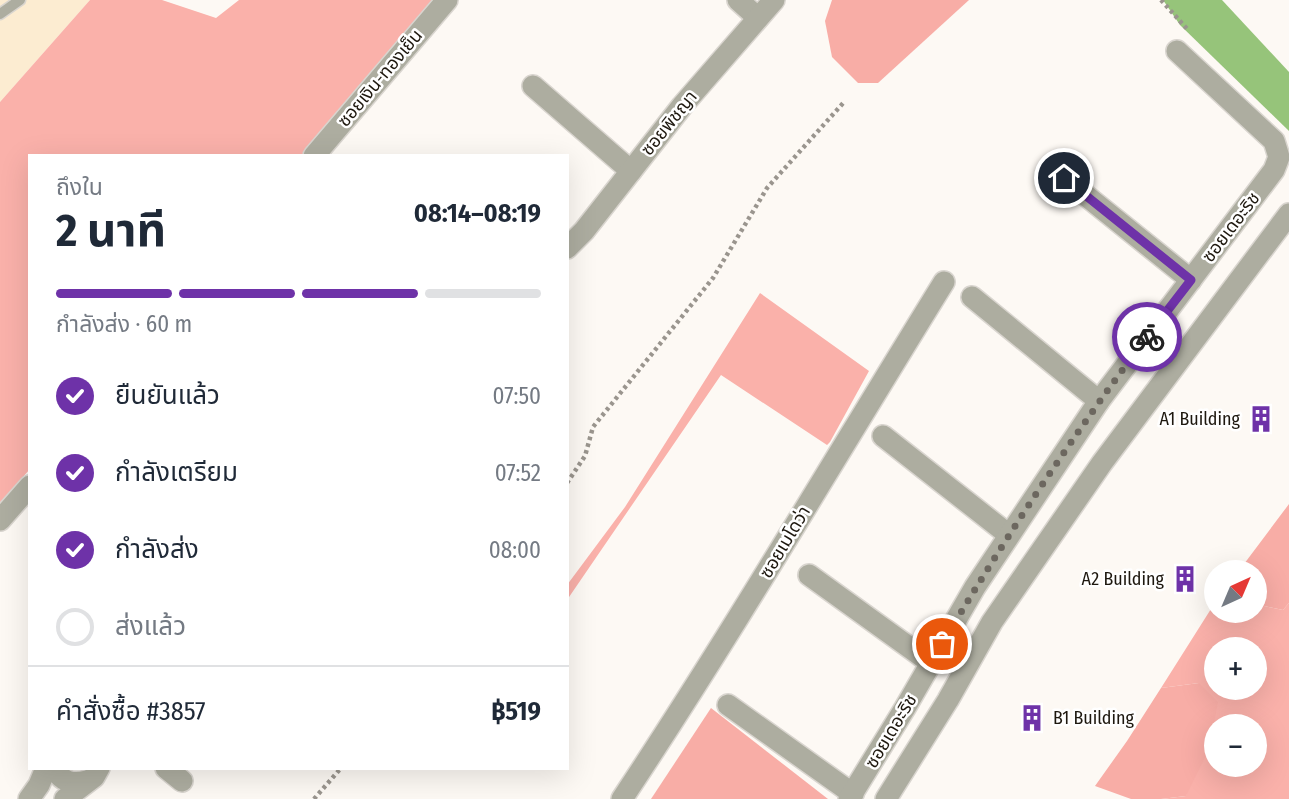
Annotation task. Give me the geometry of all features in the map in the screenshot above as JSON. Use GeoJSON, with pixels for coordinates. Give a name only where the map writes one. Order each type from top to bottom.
{"type":"FeatureCollection","features":[{"type":"Feature","properties":{"kind":"street","name":"ซอยเงิน-ทองเย็น"},"geometry":{"type":"LineString","coordinates":[[316,154],[447,0]]}},
{"type":"Feature","properties":{"kind":"street"},"geometry":{"type":"LineString","coordinates":[[738,0],[758,18]]}},
{"type":"Feature","properties":{"kind":"street","name":"ซอยพิชญา"},"geometry":{"type":"LineString","coordinates":[[569,246],[584,231],[682,106],[774,0]]}},
{"type":"Feature","properties":{"kind":"street","name":"ซอยเดอะริช"},"geometry":{"type":"LineString","coordinates":[[851,797],[975,587],[1099,401],[1274,170],[1279,157],[1274,141],[1177,51]]}},
{"type":"Feature","properties":{"kind":"street"},"geometry":{"type":"LineString","coordinates":[[533,86],[631,171]]}},
{"type":"Feature","properties":{"kind":"street"},"geometry":{"type":"LineString","coordinates":[[1064,178],[1191,280]]}},
{"type":"Feature","properties":{"kind":"street"},"geometry":{"type":"LineString","coordinates":[[886,799],[1000,611],[1102,463],[1289,214]]}},
{"type":"Feature","properties":{"kind":"street","name":"ซอยเมโดว่า"},"geometry":{"type":"LineString","coordinates":[[622,799],[778,553],[944,282]]}},
{"type":"Feature","properties":{"kind":"street"},"geometry":{"type":"LineString","coordinates":[[972,297],[1099,401]]}},
{"type":"Feature","properties":{"kind":"street"},"geometry":{"type":"LineString","coordinates":[[883,436],[1009,535]]}},
{"type":"Feature","properties":{"kind":"street"},"geometry":{"type":"LineString","coordinates":[[0,520],[28,488]]}},
{"type":"Feature","properties":{"kind":"street"},"geometry":{"type":"LineString","coordinates":[[808,575],[931,663]]}},
{"type":"Feature","properties":{"kind":"street"},"geometry":{"type":"LineString","coordinates":[[728,705],[851,797]]}},
{"type":"Feature","properties":{"kind":"street"},"geometry":{"type":"LineString","coordinates":[[29,799],[45,770]]}},
{"type":"Feature","properties":{"kind":"street"},"geometry":{"type":"LineString","coordinates":[[56,770],[64,780],[79,783],[93,775]]}},
{"type":"Feature","properties":{"kind":"street"},"geometry":{"type":"LineString","coordinates":[[65,799],[93,775]]}},
{"type":"Feature","properties":{"kind":"lane"},"geometry":{"type":"LineString","coordinates":[[0,14],[20,0]]}},
{"type":"Feature","properties":{"kind":"path"},"geometry":{"type":"LineString","coordinates":[[569,480],[585,456],[593,427],[713,278],[767,188],[845,101]]}},
{"type":"Feature","properties":{"kind":"path"},"geometry":{"type":"LineString","coordinates":[[314,799],[339,770]]}},
{"type":"Feature","properties":{"kind":"shaded area"},"geometry":{"type":"Polygon","coordinates":[[[0,0],[90,0],[0,102],[0,0]]]}},
{"type":"Feature","properties":{"kind":"shaded area"},"geometry":{"type":"Polygon","coordinates":[[[90,0],[162,0],[216,18],[239,0],[436,0],[305,154],[28,154],[28,471],[0,503],[0,102],[90,0]]]}},
{"type":"Feature","properties":{"kind":"shaded area"},"geometry":{"type":"Polygon","coordinates":[[[832,0],[969,0],[878,83],[858,83],[832,57],[825,21],[832,0]]]}},
{"type":"Feature","properties":{"kind":"shaded area"},"geometry":{"type":"Polygon","coordinates":[[[1163,0],[1222,0],[1289,72],[1289,131],[1180,25],[1163,0]]]}},
{"type":"Feature","properties":{"kind":"shaded area"},"geometry":{"type":"Polygon","coordinates":[[[760,293],[869,371],[827,445],[721,375],[569,597],[569,582],[625,507],[760,293]]]}},
{"type":"Feature","properties":{"kind":"shaded area"},"geometry":{"type":"Polygon","coordinates":[[[1289,504],[1289,603],[1283,610],[1267,607],[1267,560],[1247,560],[1289,504]]]}},
{"type":"Feature","properties":{"kind":"shaded area"},"geometry":{"type":"Polygon","coordinates":[[[1289,603],[1289,799],[1161,799],[1186,796],[1199,683],[1161,688],[1204,620],[1204,623],[1267,623],[1267,607],[1283,610],[1289,603]]]}},
{"type":"Feature","properties":{"kind":"shaded area"},"geometry":{"type":"Polygon","coordinates":[[[1199,683],[1204,688],[1204,700],[1218,702],[1216,714],[1204,714],[1204,759],[1186,796],[1131,799],[1095,786],[1127,741],[1161,688],[1199,683]]]}},
{"type":"Feature","properties":{"kind":"shaded area"},"geometry":{"type":"Polygon","coordinates":[[[711,708],[828,799],[651,799],[711,708]]]}},
{"type":"Feature","properties":{"kind":"way so far"},"geometry":{"type":"LineString","coordinates":[[942,644],[1009,535],[1099,401],[1147,337]]}},
{"type":"Feature","properties":{"kind":"place","name":"A1 Building"},"geometry":{"type":"Point","coordinates":[1261,419]}},
{"type":"Feature","properties":{"kind":"place","name":"A2 Building"},"geometry":{"type":"Point","coordinates":[1185,579]}},
{"type":"Feature","properties":{"kind":"place","name":"B1 Building"},"geometry":{"type":"Point","coordinates":[1032,718]}},
{"type":"Feature","properties":{"kind":"route"},"geometry":{"type":"LineString","coordinates":[[1064,178],[1191,280],[1147,337]]}}]}
